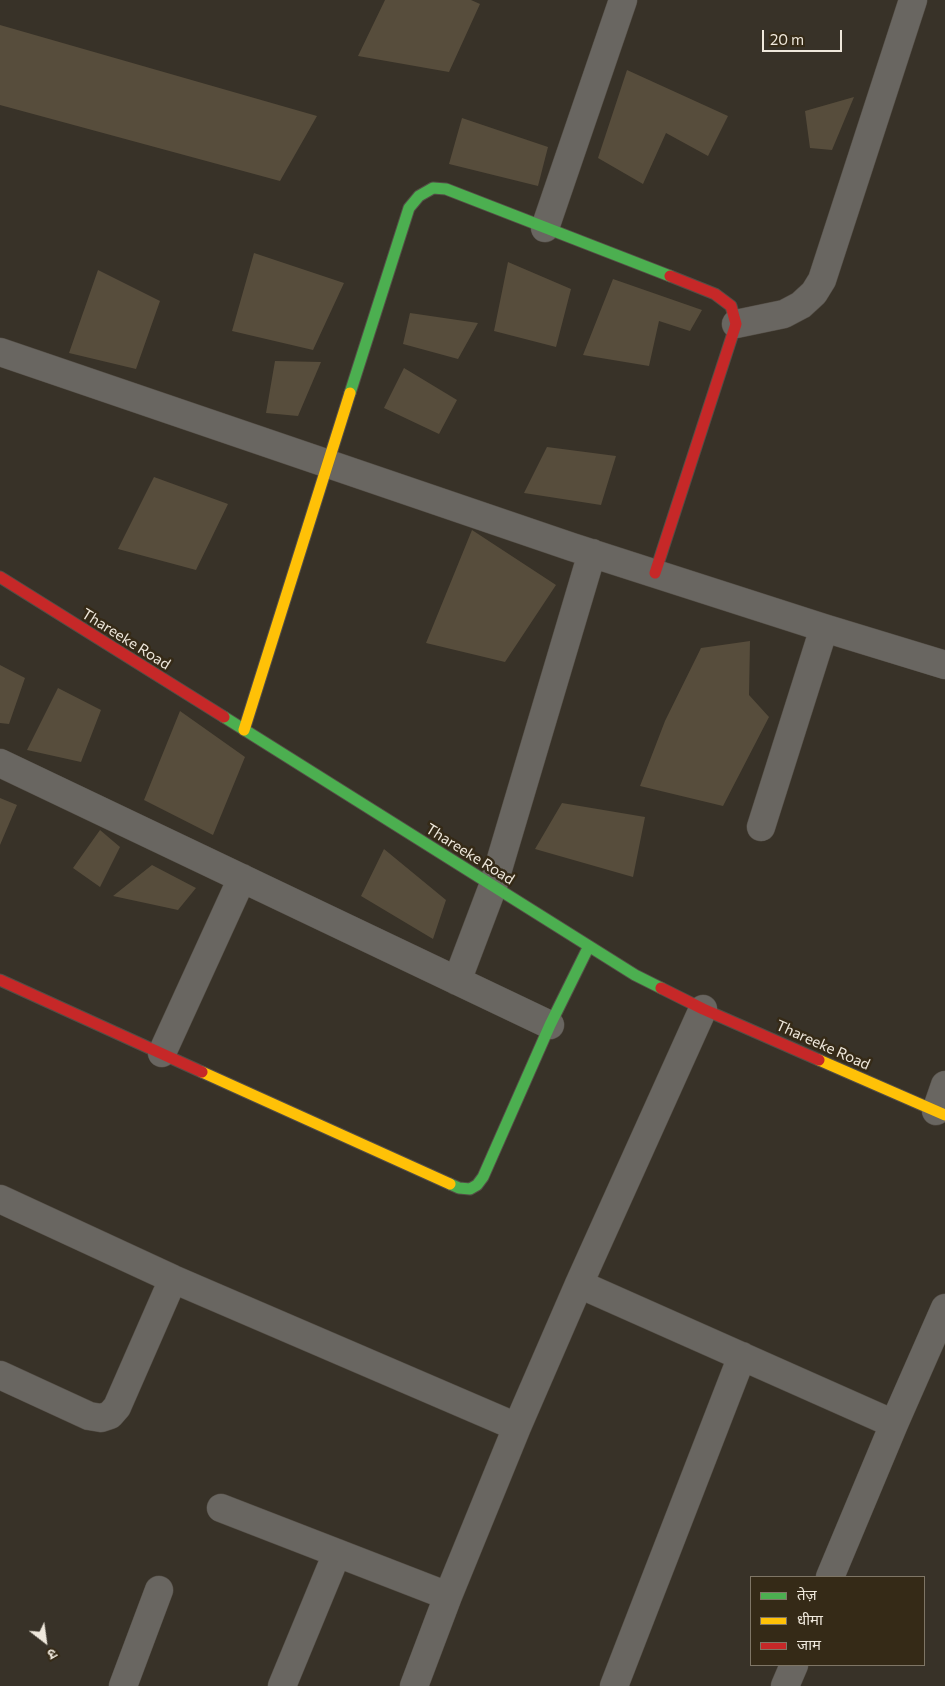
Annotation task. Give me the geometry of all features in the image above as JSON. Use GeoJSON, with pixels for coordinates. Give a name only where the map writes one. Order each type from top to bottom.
{"type":"FeatureCollection","features":[{"type":"Feature","properties":{"kind":"street"},"geometry":{"type":"LineString","coordinates":[[545,228],[622,0]]}},
{"type":"Feature","properties":{"kind":"street"},"geometry":{"type":"LineString","coordinates":[[736,324],[784,314],[801,305],[814,293],[822,280],[913,0]]}},
{"type":"Feature","properties":{"kind":"street"},"geometry":{"type":"LineString","coordinates":[[244,730],[409,208],[418,196],[433,188],[446,190],[715,294],[731,306],[736,324],[732,340],[655,573]]}},
{"type":"Feature","properties":{"kind":"street"},"geometry":{"type":"LineString","coordinates":[[0,352],[592,553],[945,665]]}},
{"type":"Feature","properties":{"kind":"street"},"geometry":{"type":"LineString","coordinates":[[458,981],[493,886],[592,553]]}},
{"type":"Feature","properties":{"kind":"street","name":"Thareeke Road"},"geometry":{"type":"LineString","coordinates":[[0,577],[589,946],[660,988],[940,1113]]}},
{"type":"Feature","properties":{"kind":"street"},"geometry":{"type":"LineString","coordinates":[[761,827],[824,628]]}},
{"type":"Feature","properties":{"kind":"street"},"geometry":{"type":"LineString","coordinates":[[0,763],[550,1025]]}},
{"type":"Feature","properties":{"kind":"street"},"geometry":{"type":"LineString","coordinates":[[162,1053],[242,878]]}},
{"type":"Feature","properties":{"kind":"street"},"geometry":{"type":"LineString","coordinates":[[0,980],[459,1188],[470,1189],[478,1185],[483,1177],[550,1025],[589,946]]}},
{"type":"Feature","properties":{"kind":"street"},"geometry":{"type":"LineString","coordinates":[[414,1686],[448,1596],[517,1427],[579,1284],[704,1009]]}},
{"type":"Feature","properties":{"kind":"street"},"geometry":{"type":"LineString","coordinates":[[940,1113],[945,1085]]}},
{"type":"Feature","properties":{"kind":"street"},"geometry":{"type":"LineString","coordinates":[[0,1199],[173,1278],[517,1427]]}},
{"type":"Feature","properties":{"kind":"street"},"geometry":{"type":"LineString","coordinates":[[0,1375],[89,1416],[101,1418],[110,1415],[117,1408],[173,1278]]}},
{"type":"Feature","properties":{"kind":"street"},"geometry":{"type":"LineString","coordinates":[[579,1284],[894,1424]]}},
{"type":"Feature","properties":{"kind":"street"},"geometry":{"type":"LineString","coordinates":[[830,1576],[945,1308]]}},
{"type":"Feature","properties":{"kind":"street"},"geometry":{"type":"LineString","coordinates":[[614,1686],[742,1356]]}},
{"type":"Feature","properties":{"kind":"street"},"geometry":{"type":"LineString","coordinates":[[222,1508],[448,1596]]}},
{"type":"Feature","properties":{"kind":"street"},"geometry":{"type":"LineString","coordinates":[[282,1686],[337,1553]]}},
{"type":"Feature","properties":{"kind":"street"},"geometry":{"type":"LineString","coordinates":[[123,1686],[159,1590]]}},
{"type":"Feature","properties":{"kind":"street"},"geometry":{"type":"LineString","coordinates":[[785,1686],[794,1666]]}},
{"type":"Feature","properties":{"kind":"building"},"geometry":{"type":"Polygon","coordinates":[[[385,0],[471,0],[480,4],[449,72],[358,56],[385,0]]]}},
{"type":"Feature","properties":{"kind":"building"},"geometry":{"type":"Polygon","coordinates":[[[0,25],[317,116],[280,181],[0,105],[0,25]]]}},
{"type":"Feature","properties":{"kind":"building"},"geometry":{"type":"Polygon","coordinates":[[[627,70],[728,116],[708,156],[666,133],[643,184],[598,158],[627,70]]]}},
{"type":"Feature","properties":{"kind":"building"},"geometry":{"type":"Polygon","coordinates":[[[854,97],[832,150],[810,148],[805,111],[854,97]]]}},
{"type":"Feature","properties":{"kind":"building"},"geometry":{"type":"Polygon","coordinates":[[[462,118],[548,147],[538,186],[449,164],[462,118]]]}},
{"type":"Feature","properties":{"kind":"building"},"geometry":{"type":"Polygon","coordinates":[[[254,253],[344,283],[313,350],[232,331],[254,253]]]}},
{"type":"Feature","properties":{"kind":"building"},"geometry":{"type":"Polygon","coordinates":[[[508,262],[571,289],[556,347],[494,331],[508,262]]]}},
{"type":"Feature","properties":{"kind":"building"},"geometry":{"type":"Polygon","coordinates":[[[98,270],[160,301],[136,369],[69,353],[98,270]]]}},
{"type":"Feature","properties":{"kind":"building"},"geometry":{"type":"Polygon","coordinates":[[[613,279],[702,310],[690,331],[659,321],[649,366],[583,355],[613,279]]]}},
{"type":"Feature","properties":{"kind":"building"},"geometry":{"type":"Polygon","coordinates":[[[410,313],[478,323],[458,359],[403,344],[410,313]]]}},
{"type":"Feature","properties":{"kind":"building"},"geometry":{"type":"Polygon","coordinates":[[[275,361],[321,362],[298,416],[266,413],[275,361]]]}},
{"type":"Feature","properties":{"kind":"building"},"geometry":{"type":"Polygon","coordinates":[[[404,368],[457,400],[439,434],[384,408],[404,368]]]}},
{"type":"Feature","properties":{"kind":"building"},"geometry":{"type":"Polygon","coordinates":[[[547,447],[616,456],[601,505],[524,493],[547,447]]]}},
{"type":"Feature","properties":{"kind":"building"},"geometry":{"type":"Polygon","coordinates":[[[154,477],[228,504],[196,570],[118,549],[154,477]]]}},
{"type":"Feature","properties":{"kind":"building"},"geometry":{"type":"Polygon","coordinates":[[[472,530],[556,585],[505,662],[426,643],[472,530]]]}},
{"type":"Feature","properties":{"kind":"building"},"geometry":{"type":"Polygon","coordinates":[[[750,641],[749,695],[769,717],[723,806],[640,786],[665,721],[701,648],[750,641]]]}},
{"type":"Feature","properties":{"kind":"building"},"geometry":{"type":"Polygon","coordinates":[[[0,665],[25,678],[9,724],[0,723],[0,665]]]}},
{"type":"Feature","properties":{"kind":"building"},"geometry":{"type":"Polygon","coordinates":[[[58,688],[101,710],[81,762],[27,750],[58,688]]]}},
{"type":"Feature","properties":{"kind":"building"},"geometry":{"type":"Polygon","coordinates":[[[180,711],[245,757],[213,835],[144,800],[180,711]]]}},
{"type":"Feature","properties":{"kind":"building"},"geometry":{"type":"Polygon","coordinates":[[[0,798],[17,805],[0,845],[0,798]]]}},
{"type":"Feature","properties":{"kind":"building"},"geometry":{"type":"Polygon","coordinates":[[[562,803],[645,817],[633,877],[535,849],[562,803]]]}},
{"type":"Feature","properties":{"kind":"building"},"geometry":{"type":"Polygon","coordinates":[[[100,830],[120,847],[100,887],[73,868],[100,830]]]}},
{"type":"Feature","properties":{"kind":"building"},"geometry":{"type":"Polygon","coordinates":[[[384,849],[446,900],[433,939],[361,896],[384,849]]]}},
{"type":"Feature","properties":{"kind":"building"},"geometry":{"type":"Polygon","coordinates":[[[152,865],[196,888],[178,910],[113,896],[152,865]]]}},
{"type":"Feature","properties":{"kind":"traffic: fast"},"geometry":{"type":"LineString","coordinates":[[350,393],[409,208],[419,196],[433,188],[446,189],[670,276]]}},
{"type":"Feature","properties":{"kind":"traffic: fast"},"geometry":{"type":"LineString","coordinates":[[224,717],[635,975],[661,988]]}},
{"type":"Feature","properties":{"kind":"traffic: fast"},"geometry":{"type":"LineString","coordinates":[[450,1184],[459,1188],[470,1189],[477,1185],[483,1177],[550,1025],[589,946]]}},
{"type":"Feature","properties":{"kind":"traffic: slow"},"geometry":{"type":"LineString","coordinates":[[244,730],[350,393]]}},
{"type":"Feature","properties":{"kind":"traffic: slow"},"geometry":{"type":"LineString","coordinates":[[819,1060],[945,1115]]}},
{"type":"Feature","properties":{"kind":"traffic: slow"},"geometry":{"type":"LineString","coordinates":[[202,1072],[450,1184]]}},
{"type":"Feature","properties":{"kind":"traffic: jam"},"geometry":{"type":"LineString","coordinates":[[655,573],[736,324],[731,306],[715,294],[670,276]]}},
{"type":"Feature","properties":{"kind":"traffic: jam"},"geometry":{"type":"LineString","coordinates":[[0,577],[224,717]]}},
{"type":"Feature","properties":{"kind":"traffic: jam"},"geometry":{"type":"LineString","coordinates":[[0,980],[202,1072]]}},
{"type":"Feature","properties":{"kind":"traffic: jam"},"geometry":{"type":"LineString","coordinates":[[661,988],[703,1009],[819,1060]]}}]}
